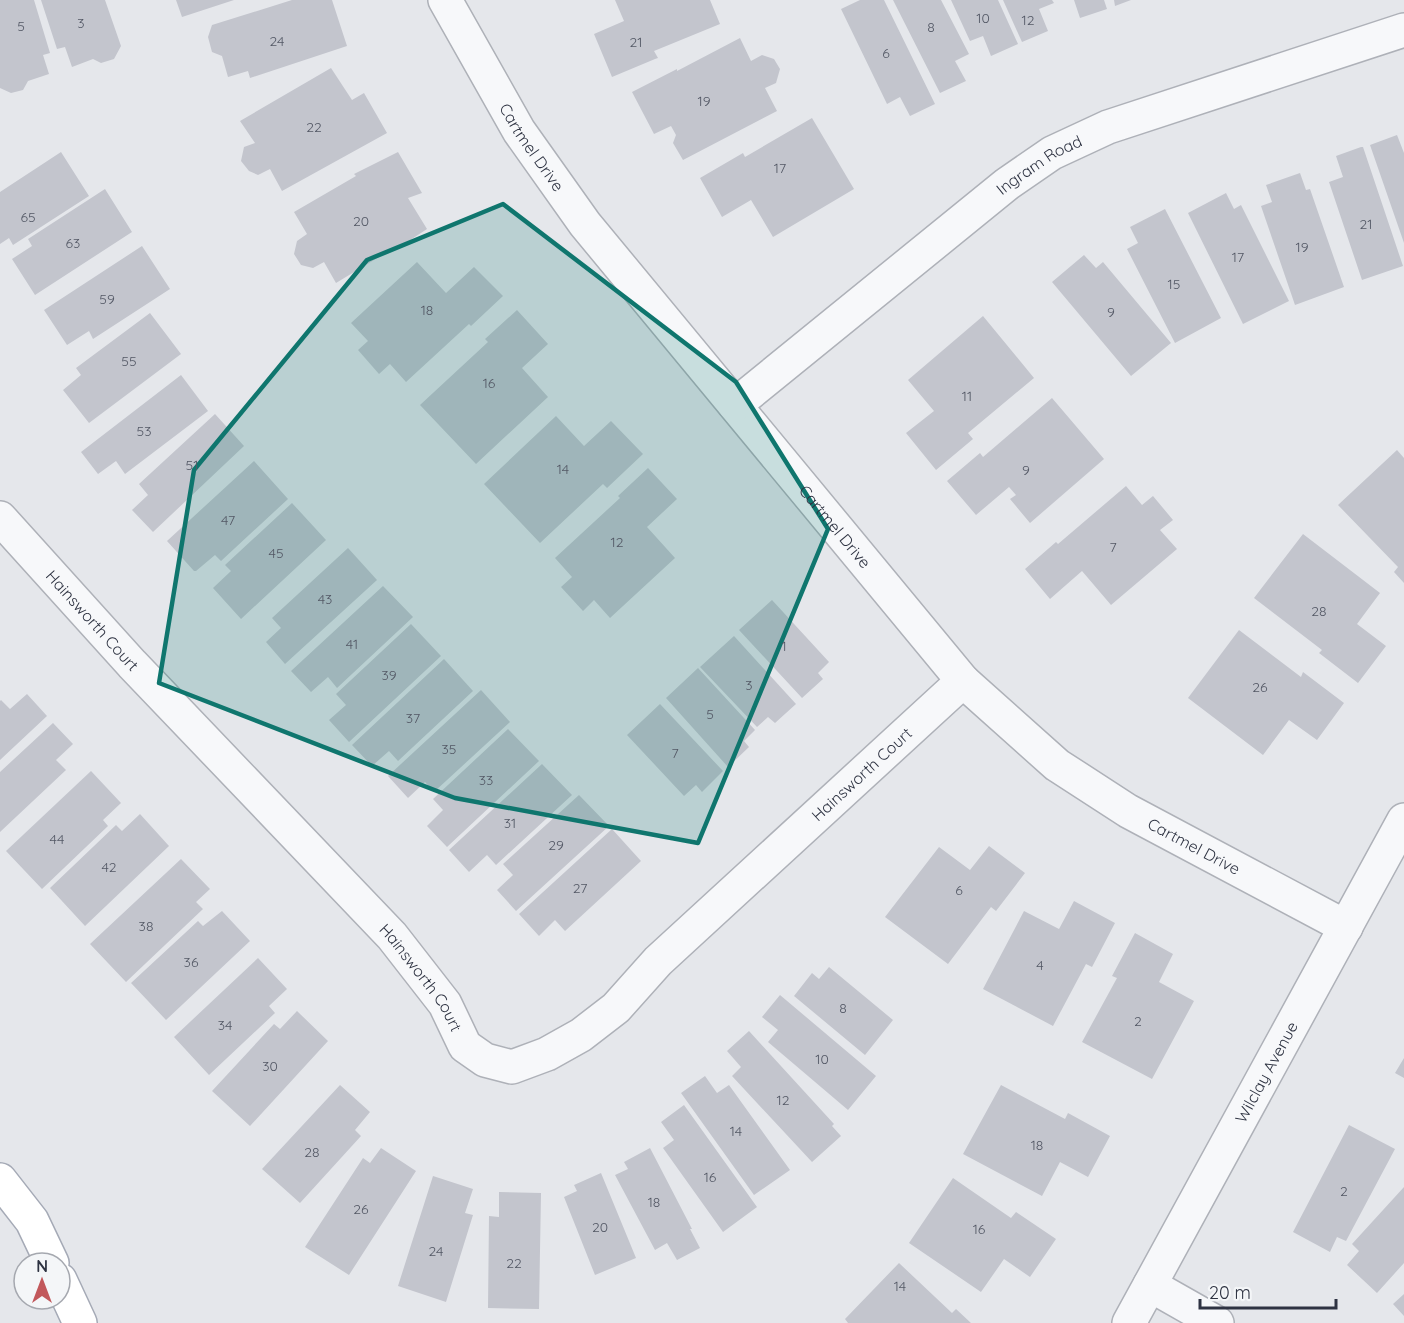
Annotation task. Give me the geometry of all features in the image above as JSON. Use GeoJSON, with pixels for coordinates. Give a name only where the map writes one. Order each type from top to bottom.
{"type":"FeatureCollection","features":[{"type":"Feature","properties":{"kind":"main road"},"geometry":{"type":"LineString","coordinates":[[0,1180],[32,1221],[46,1251]]}},
{"type":"Feature","properties":{"kind":"main road"},"geometry":{"type":"LineString","coordinates":[[72,1306],[80,1323]]}},
{"type":"Feature","properties":{"kind":"street","name":"Cartmel Drive"},"geometry":{"type":"LineString","coordinates":[[445,0],[519,131],[578,214],[963,681],[1057,765],[1075,777],[1128,811],[1346,927]]}},
{"type":"Feature","properties":{"kind":"street","name":"Ingram Road"},"geometry":{"type":"LineString","coordinates":[[735,405],[1007,184],[1052,153],[1108,128],[1404,30]]}},
{"type":"Feature","properties":{"kind":"street","name":"Hainsworth Court"},"geometry":{"type":"LineString","coordinates":[[0,518],[132,664],[392,936],[445,1004],[465,1046],[485,1060],[512,1067],[564,1045],[616,1008],[658,961],[963,681]]}},
{"type":"Feature","properties":{"kind":"street","name":"Wilclay Avenue"},"geometry":{"type":"LineString","coordinates":[[1129,1323],[1404,820]]}},
{"type":"Feature","properties":{"kind":"street"},"geometry":{"type":"LineString","coordinates":[[1150,1285],[1217,1323]]}},
{"type":"Feature","properties":{"kind":"highlighted area"},"geometry":{"type":"Polygon","coordinates":[[[503,204],[736,382],[828,529],[698,843],[455,798],[159,683],[194,470],[367,260],[503,204]]]}},
{"type":"Feature","properties":{"kind":"building"},"geometry":{"type":"Polygon","coordinates":[[[0,0],[34,0],[50,53],[43,55],[49,74],[28,81],[23,90],[11,93],[0,88],[0,0]]]}},
{"type":"Feature","properties":{"kind":"building"},"geometry":{"type":"Polygon","coordinates":[[[41,0],[105,0],[121,46],[114,59],[101,63],[93,59],[72,67],[65,47],[57,49],[41,0]]]}},
{"type":"Feature","properties":{"kind":"building"},"geometry":{"type":"Polygon","coordinates":[[[176,0],[234,0],[182,17],[176,0]]]}},
{"type":"Feature","properties":{"kind":"building"},"geometry":{"type":"Polygon","coordinates":[[[292,0],[332,0],[347,46],[250,78],[248,71],[228,77],[222,56],[212,52],[208,37],[212,25],[292,0]]]}},
{"type":"Feature","properties":{"kind":"building"},"geometry":{"type":"Polygon","coordinates":[[[615,0],[710,0],[720,24],[654,51],[658,58],[612,77],[594,34],[624,21],[615,0]]]}},
{"type":"Feature","properties":{"kind":"building"},"geometry":{"type":"Polygon","coordinates":[[[860,0],[884,0],[935,104],[910,116],[900,97],[887,104],[841,9],[860,0]]]}},
{"type":"Feature","properties":{"kind":"building"},"geometry":{"type":"Polygon","coordinates":[[[893,0],[941,0],[969,54],[955,61],[966,81],[940,93],[893,0]]]}},
{"type":"Feature","properties":{"kind":"building"},"geometry":{"type":"Polygon","coordinates":[[[951,0],[998,0],[1018,44],[991,56],[983,36],[970,41],[951,0]]]}},
{"type":"Feature","properties":{"kind":"building"},"geometry":{"type":"Polygon","coordinates":[[[1003,0],[1052,0],[1054,3],[1039,9],[1048,31],[1022,42],[1003,0]]]}},
{"type":"Feature","properties":{"kind":"building"},"geometry":{"type":"Polygon","coordinates":[[[1074,0],[1104,0],[1107,9],[1080,18],[1074,0]]]}},
{"type":"Feature","properties":{"kind":"building"},"geometry":{"type":"Polygon","coordinates":[[[1114,0],[1131,0],[1115,6],[1114,0]]]}},
{"type":"Feature","properties":{"kind":"building"},"geometry":{"type":"Polygon","coordinates":[[[740,38],[751,61],[762,55],[774,59],[780,69],[776,83],[765,88],[777,111],[683,160],[673,143],[676,135],[671,126],[654,134],[632,92],[740,38]]]}},
{"type":"Feature","properties":{"kind":"building"},"geometry":{"type":"Polygon","coordinates":[[[331,68],[352,100],[364,93],[387,133],[282,191],[270,169],[258,175],[249,171],[241,161],[244,147],[255,143],[240,121],[331,68]]]}},
{"type":"Feature","properties":{"kind":"building"},"geometry":{"type":"Polygon","coordinates":[[[812,118],[854,189],[773,237],[751,200],[722,217],[700,178],[743,153],[745,157],[812,118]]]}},
{"type":"Feature","properties":{"kind":"building"},"geometry":{"type":"Polygon","coordinates":[[[1397,135],[1404,153],[1404,243],[1370,145],[1397,135]]]}},
{"type":"Feature","properties":{"kind":"building"},"geometry":{"type":"Polygon","coordinates":[[[1363,147],[1403,266],[1362,280],[1329,182],[1343,177],[1336,156],[1363,147]]]}},
{"type":"Feature","properties":{"kind":"building"},"geometry":{"type":"Polygon","coordinates":[[[61,152],[89,196],[13,245],[9,238],[0,244],[0,192],[61,152]]]}},
{"type":"Feature","properties":{"kind":"building"},"geometry":{"type":"Polygon","coordinates":[[[398,152],[422,193],[408,198],[427,229],[336,283],[324,262],[313,268],[301,265],[294,254],[297,241],[307,234],[294,212],[356,176],[354,174],[398,152]]]}},
{"type":"Feature","properties":{"kind":"building"},"geometry":{"type":"Polygon","coordinates":[[[1300,173],[1306,190],[1310,189],[1344,287],[1295,305],[1261,206],[1272,202],[1266,185],[1300,173]]]}},
{"type":"Feature","properties":{"kind":"building"},"geometry":{"type":"Polygon","coordinates":[[[105,189],[132,232],[35,295],[12,259],[32,246],[28,239],[105,189]]]}},
{"type":"Feature","properties":{"kind":"building"},"geometry":{"type":"Polygon","coordinates":[[[1226,193],[1234,209],[1241,205],[1289,301],[1243,324],[1188,213],[1226,193]]]}},
{"type":"Feature","properties":{"kind":"building"},"geometry":{"type":"Polygon","coordinates":[[[1165,209],[1221,318],[1175,343],[1127,249],[1138,243],[1130,227],[1165,209]]]}},
{"type":"Feature","properties":{"kind":"building"},"geometry":{"type":"Polygon","coordinates":[[[142,246],[170,289],[93,339],[89,331],[67,345],[44,310],[142,246]]]}},
{"type":"Feature","properties":{"kind":"building"},"geometry":{"type":"Polygon","coordinates":[[[1084,255],[1096,268],[1103,262],[1171,343],[1131,376],[1052,282],[1084,255]]]}},
{"type":"Feature","properties":{"kind":"building"},"geometry":{"type":"Polygon","coordinates":[[[417,262],[446,293],[474,267],[503,296],[406,382],[390,364],[379,374],[358,350],[368,341],[351,323],[417,262]]]}},
{"type":"Feature","properties":{"kind":"building"},"geometry":{"type":"Polygon","coordinates":[[[517,310],[548,344],[522,368],[548,397],[476,464],[420,405],[488,342],[485,339],[517,310]]]}},
{"type":"Feature","properties":{"kind":"building"},"geometry":{"type":"Polygon","coordinates":[[[150,313],[181,354],[89,423],[63,390],[81,375],[76,368],[150,313]]]}},
{"type":"Feature","properties":{"kind":"building"},"geometry":{"type":"Polygon","coordinates":[[[983,316],[1034,378],[968,433],[973,439],[936,470],[906,433],[934,411],[908,380],[983,316]]]}},
{"type":"Feature","properties":{"kind":"building"},"geometry":{"type":"Polygon","coordinates":[[[181,375],[208,411],[125,474],[116,461],[98,474],[81,452],[181,375]]]}},
{"type":"Feature","properties":{"kind":"building"},"geometry":{"type":"Polygon","coordinates":[[[1052,398],[1104,459],[1030,523],[1010,499],[1016,495],[1009,487],[976,515],[947,481],[980,453],[983,457],[1052,398]]]}},
{"type":"Feature","properties":{"kind":"building"},"geometry":{"type":"Polygon","coordinates":[[[215,414],[244,446],[153,532],[132,510],[148,495],[139,484],[215,414]]]}},
{"type":"Feature","properties":{"kind":"building"},"geometry":{"type":"Polygon","coordinates":[[[556,416],[584,446],[611,421],[643,454],[607,488],[603,484],[540,543],[484,484],[556,416]]]}},
{"type":"Feature","properties":{"kind":"building"},"geometry":{"type":"Polygon","coordinates":[[[1397,450],[1404,458],[1404,583],[1394,572],[1398,567],[1338,505],[1397,450]]]}},
{"type":"Feature","properties":{"kind":"building"},"geometry":{"type":"Polygon","coordinates":[[[254,461],[288,499],[221,561],[215,555],[194,571],[167,541],[254,461]]]}},
{"type":"Feature","properties":{"kind":"building"},"geometry":{"type":"Polygon","coordinates":[[[648,468],[677,499],[647,527],[675,558],[610,618],[594,600],[583,611],[561,587],[572,577],[555,558],[620,498],[618,496],[648,468]]]}},
{"type":"Feature","properties":{"kind":"building"},"geometry":{"type":"Polygon","coordinates":[[[1126,486],[1142,505],[1153,496],[1173,520],[1160,530],[1177,549],[1111,605],[1082,571],[1050,599],[1025,569],[1126,486]]]}},
{"type":"Feature","properties":{"kind":"building"},"geometry":{"type":"Polygon","coordinates":[[[292,503],[326,540],[241,619],[213,588],[231,571],[225,565],[292,503]]]}},
{"type":"Feature","properties":{"kind":"building"},"geometry":{"type":"Polygon","coordinates":[[[1303,534],[1380,593],[1357,624],[1386,646],[1358,683],[1319,653],[1322,650],[1254,598],[1303,534]]]}},
{"type":"Feature","properties":{"kind":"building"},"geometry":{"type":"Polygon","coordinates":[[[348,548],[377,580],[285,664],[266,642],[281,628],[272,618],[348,548]]]}},
{"type":"Feature","properties":{"kind":"building"},"geometry":{"type":"Polygon","coordinates":[[[383,586],[413,617],[337,688],[328,677],[311,692],[291,671],[383,586]]]}},
{"type":"Feature","properties":{"kind":"building"},"geometry":{"type":"Polygon","coordinates":[[[772,600],[829,662],[818,673],[823,679],[802,698],[739,630],[772,600]]]}},
{"type":"Feature","properties":{"kind":"building"},"geometry":{"type":"Polygon","coordinates":[[[411,624],[441,656],[349,742],[329,720],[346,705],[336,694],[411,624]]]}},
{"type":"Feature","properties":{"kind":"building"},"geometry":{"type":"Polygon","coordinates":[[[1239,630],[1301,677],[1303,672],[1344,703],[1317,740],[1289,720],[1263,755],[1188,698],[1239,630]]]}},
{"type":"Feature","properties":{"kind":"building"},"geometry":{"type":"Polygon","coordinates":[[[734,636],[796,704],[775,723],[768,717],[757,727],[700,667],[734,636]]]}},
{"type":"Feature","properties":{"kind":"building"},"geometry":{"type":"Polygon","coordinates":[[[444,659],[473,691],[398,761],[389,751],[372,766],[352,745],[444,659]]]}},
{"type":"Feature","properties":{"kind":"building"},"geometry":{"type":"Polygon","coordinates":[[[698,668],[755,730],[744,741],[749,747],[728,767],[666,698],[698,668]]]}},
{"type":"Feature","properties":{"kind":"building"},"geometry":{"type":"Polygon","coordinates":[[[481,690],[510,722],[434,792],[425,782],[408,798],[388,776],[481,690]]]}},
{"type":"Feature","properties":{"kind":"building"},"geometry":{"type":"Polygon","coordinates":[[[27,694],[47,716],[0,760],[0,701],[10,709],[27,694]]]}},
{"type":"Feature","properties":{"kind":"building"},"geometry":{"type":"Polygon","coordinates":[[[660,704],[723,771],[702,792],[696,785],[684,796],[627,735],[660,704]]]}},
{"type":"Feature","properties":{"kind":"building"},"geometry":{"type":"Polygon","coordinates":[[[53,723],[73,744],[56,760],[66,770],[0,832],[0,772],[53,723]]]}},
{"type":"Feature","properties":{"kind":"building"},"geometry":{"type":"Polygon","coordinates":[[[508,729],[539,761],[447,847],[427,826],[443,810],[433,799],[508,729]]]}},
{"type":"Feature","properties":{"kind":"building"},"geometry":{"type":"Polygon","coordinates":[[[542,764],[572,795],[496,865],[487,855],[469,872],[449,850],[542,764]]]}},
{"type":"Feature","properties":{"kind":"building"},"geometry":{"type":"Polygon","coordinates":[[[91,771],[121,803],[103,820],[108,826],[42,889],[6,851],[91,771]]]}},
{"type":"Feature","properties":{"kind":"building"},"geometry":{"type":"Polygon","coordinates":[[[579,795],[609,826],[516,911],[497,890],[513,875],[503,864],[579,795]]]}},
{"type":"Feature","properties":{"kind":"building"},"geometry":{"type":"Polygon","coordinates":[[[140,814],[169,846],[85,926],[50,888],[116,825],[122,831],[140,814]]]}},
{"type":"Feature","properties":{"kind":"building"},"geometry":{"type":"Polygon","coordinates":[[[612,829],[641,861],[565,931],[555,920],[539,936],[519,914],[612,829]]]}},
{"type":"Feature","properties":{"kind":"building"},"geometry":{"type":"Polygon","coordinates":[[[989,846],[1025,873],[996,911],[991,907],[948,964],[885,917],[939,847],[970,870],[989,846]]]}},
{"type":"Feature","properties":{"kind":"building"},"geometry":{"type":"Polygon","coordinates":[[[181,859],[210,889],[196,902],[203,909],[126,982],[90,944],[181,859]]]}},
{"type":"Feature","properties":{"kind":"building"},"geometry":{"type":"Polygon","coordinates":[[[1074,901],[1115,923],[1092,967],[1086,964],[1053,1026],[983,989],[1024,911],[1059,929],[1074,901]]]}},
{"type":"Feature","properties":{"kind":"building"},"geometry":{"type":"Polygon","coordinates":[[[222,911],[250,941],[166,1020],[131,983],[198,921],[203,926],[222,911]]]}},
{"type":"Feature","properties":{"kind":"building"},"geometry":{"type":"Polygon","coordinates":[[[1135,933],[1173,954],[1159,982],[1194,1001],[1152,1079],[1082,1042],[1117,978],[1112,976],[1135,933]]]}},
{"type":"Feature","properties":{"kind":"building"},"geometry":{"type":"Polygon","coordinates":[[[258,958],[287,989],[269,1006],[275,1013],[209,1075],[174,1037],[258,958]]]}},
{"type":"Feature","properties":{"kind":"building"},"geometry":{"type":"Polygon","coordinates":[[[829,967],[893,1020],[865,1055],[794,996],[812,973],[819,979],[829,967]]]}},
{"type":"Feature","properties":{"kind":"building"},"geometry":{"type":"Polygon","coordinates":[[[780,995],[876,1076],[848,1110],[768,1042],[778,1030],[762,1017],[780,995]]]}},
{"type":"Feature","properties":{"kind":"building"},"geometry":{"type":"Polygon","coordinates":[[[297,1011],[328,1041],[250,1126],[212,1091],[274,1024],[280,1029],[297,1011]]]}},
{"type":"Feature","properties":{"kind":"building"},"geometry":{"type":"Polygon","coordinates":[[[749,1031],[834,1124],[832,1126],[841,1136],[812,1162],[732,1076],[741,1067],[727,1051],[749,1031]]]}},
{"type":"Feature","properties":{"kind":"building"},"geometry":{"type":"Polygon","coordinates":[[[1404,1058],[1404,1078],[1395,1073],[1404,1058]]]}},
{"type":"Feature","properties":{"kind":"building"},"geometry":{"type":"Polygon","coordinates":[[[705,1076],[717,1093],[729,1085],[790,1170],[754,1195],[681,1093],[705,1076]]]}},
{"type":"Feature","properties":{"kind":"building"},"geometry":{"type":"Polygon","coordinates":[[[340,1085],[370,1112],[355,1130],[361,1136],[300,1203],[262,1169],[340,1085]]]}},
{"type":"Feature","properties":{"kind":"building"},"geometry":{"type":"Polygon","coordinates":[[[1001,1085],[1065,1119],[1068,1113],[1110,1136],[1088,1177],[1060,1162],[1042,1196],[963,1154],[1001,1085]]]}},
{"type":"Feature","properties":{"kind":"building"},"geometry":{"type":"Polygon","coordinates":[[[684,1105],[757,1207],[723,1232],[663,1148],[674,1140],[661,1122],[684,1105]]]}},
{"type":"Feature","properties":{"kind":"building"},"geometry":{"type":"Polygon","coordinates":[[[1349,1125],[1395,1149],[1346,1241],[1337,1237],[1330,1252],[1293,1232],[1349,1125]]]}},
{"type":"Feature","properties":{"kind":"building"},"geometry":{"type":"Polygon","coordinates":[[[381,1148],[416,1171],[349,1275],[305,1247],[363,1158],[370,1163],[381,1148]]]}},
{"type":"Feature","properties":{"kind":"building"},"geometry":{"type":"Polygon","coordinates":[[[650,1148],[700,1248],[677,1260],[667,1243],[655,1250],[615,1175],[628,1169],[624,1162],[650,1148]]]}},
{"type":"Feature","properties":{"kind":"building"},"geometry":{"type":"Polygon","coordinates":[[[601,1173],[636,1258],[595,1275],[564,1197],[577,1191],[574,1185],[601,1173]]]}},
{"type":"Feature","properties":{"kind":"building"},"geometry":{"type":"Polygon","coordinates":[[[433,1176],[473,1189],[465,1213],[473,1215],[446,1302],[398,1286],[433,1176]]]}},
{"type":"Feature","properties":{"kind":"building"},"geometry":{"type":"Polygon","coordinates":[[[953,1178],[1011,1218],[1016,1212],[1056,1239],[1030,1277],[1004,1259],[981,1292],[909,1243],[953,1178]]]}},
{"type":"Feature","properties":{"kind":"building"},"geometry":{"type":"Polygon","coordinates":[[[1404,1187],[1404,1263],[1377,1293],[1347,1265],[1359,1251],[1352,1244],[1404,1187]]]}},
{"type":"Feature","properties":{"kind":"building"},"geometry":{"type":"Polygon","coordinates":[[[499,1192],[541,1193],[539,1309],[488,1308],[489,1216],[499,1217],[499,1192]]]}},
{"type":"Feature","properties":{"kind":"building"},"geometry":{"type":"Polygon","coordinates":[[[899,1263],[952,1313],[956,1309],[971,1323],[848,1323],[845,1319],[899,1263]]]}},
{"type":"Feature","properties":{"kind":"building"},"geometry":{"type":"Polygon","coordinates":[[[1404,1294],[1404,1316],[1393,1304],[1404,1294]]]}}]}
